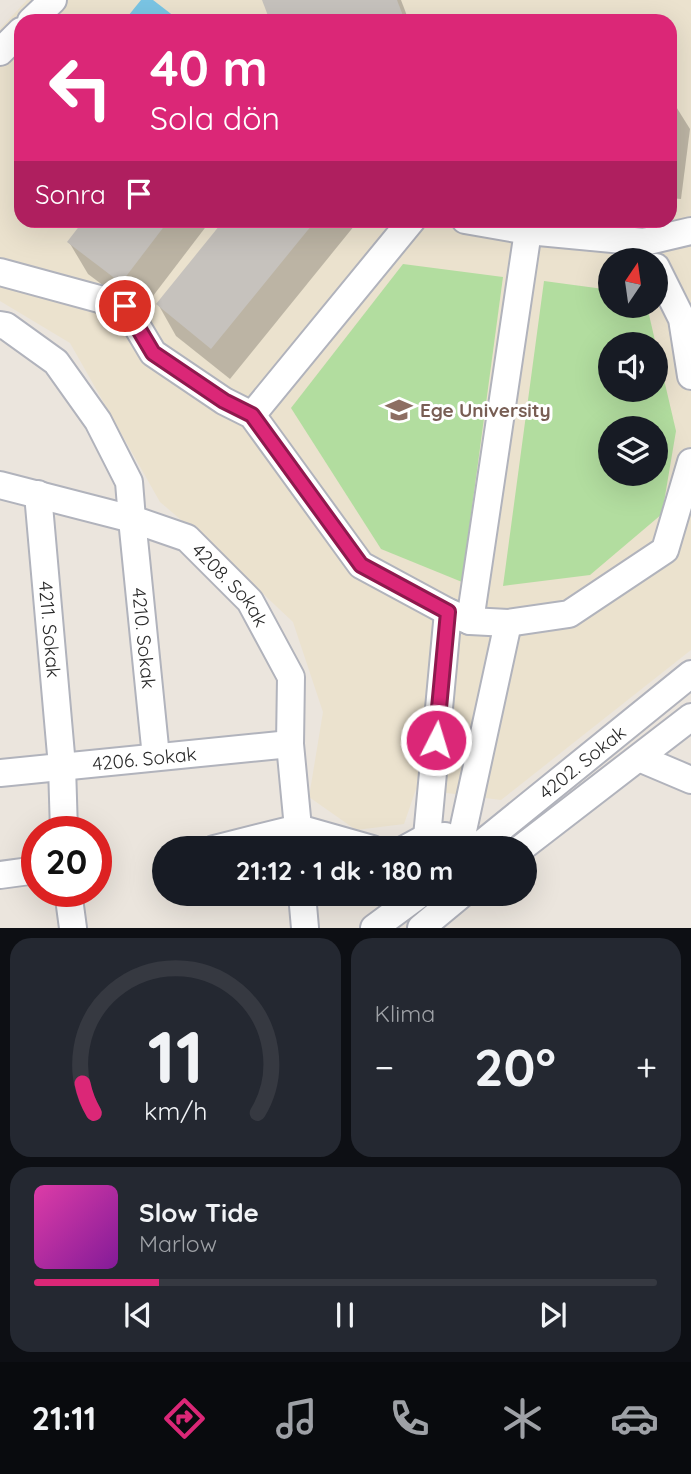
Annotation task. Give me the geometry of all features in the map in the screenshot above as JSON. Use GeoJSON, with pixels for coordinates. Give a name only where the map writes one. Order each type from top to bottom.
{"type":"FeatureCollection","features":[{"type":"Feature","properties":{"kind":"street"},"geometry":{"type":"LineString","coordinates":[[39,14],[53,0]]}},
{"type":"Feature","properties":{"kind":"street"},"geometry":{"type":"LineString","coordinates":[[0,52],[14,38]]}},
{"type":"Feature","properties":{"kind":"street"},"geometry":{"type":"LineString","coordinates":[[252,415],[405,228]]}},
{"type":"Feature","properties":{"kind":"street"},"geometry":{"type":"LineString","coordinates":[[511,228],[630,248]]}},
{"type":"Feature","properties":{"kind":"street"},"geometry":{"type":"LineString","coordinates":[[417,836],[528,231]]}},
{"type":"Feature","properties":{"kind":"street"},"geometry":{"type":"LineString","coordinates":[[654,248],[691,231]]}},
{"type":"Feature","properties":{"kind":"street"},"geometry":{"type":"LineString","coordinates":[[0,272],[125,306],[153,353],[224,401],[252,415],[361,565],[459,617],[508,623],[569,614],[665,550],[691,462]]}},
{"type":"Feature","properties":{"kind":"street"},"geometry":{"type":"LineString","coordinates":[[668,291],[682,319],[691,376]]}},
{"type":"Feature","properties":{"kind":"street"},"geometry":{"type":"LineString","coordinates":[[0,325],[6,326],[56,362],[98,421],[129,482],[132,519]]}},
{"type":"Feature","properties":{"kind":"street","name":"4208. Sokak"},"geometry":{"type":"LineString","coordinates":[[0,485],[132,519],[187,538],[250,601],[291,677],[290,744],[299,836]]}},
{"type":"Feature","properties":{"kind":"street","name":"4211. Sokak"},"geometry":{"type":"LineString","coordinates":[[38,495],[62,766],[64,816]]}},
{"type":"Feature","properties":{"kind":"street","name":"4210. Sokak"},"geometry":{"type":"LineString","coordinates":[[132,519],[156,757]]}},
{"type":"Feature","properties":{"kind":"street"},"geometry":{"type":"LineString","coordinates":[[475,836],[508,623]]}},
{"type":"Feature","properties":{"kind":"street","name":"4202. Sokak"},"geometry":{"type":"LineString","coordinates":[[482,836],[691,674]]}},
{"type":"Feature","properties":{"kind":"street","name":"4202. Sokak"},"geometry":{"type":"LineString","coordinates":[[537,836],[691,717]]}},
{"type":"Feature","properties":{"kind":"street","name":"4206. Sokak"},"geometry":{"type":"LineString","coordinates":[[0,773],[290,744]]}},
{"type":"Feature","properties":{"kind":"street"},"geometry":{"type":"LineString","coordinates":[[639,758],[691,779]]}},
{"type":"Feature","properties":{"kind":"street"},"geometry":{"type":"LineString","coordinates":[[0,875],[21,872]]}},
{"type":"Feature","properties":{"kind":"street"},"geometry":{"type":"LineString","coordinates":[[303,906],[304,928]]}},
{"type":"Feature","properties":{"kind":"street"},"geometry":{"type":"LineString","coordinates":[[374,928],[404,906]]}},
{"type":"Feature","properties":{"kind":"street"},"geometry":{"type":"LineString","coordinates":[[421,928],[448,906]]}},
{"type":"Feature","properties":{"kind":"street"},"geometry":{"type":"LineString","coordinates":[[70,907],[73,928]]}},
{"type":"Feature","properties":{"kind":"shaded area","name":"Ege University"},"geometry":{"type":"Polygon","coordinates":[[[27,0],[691,0],[691,650],[501,800],[416,789],[404,824],[356,830],[309,797],[323,712],[293,622],[220,553],[160,502],[70,343],[0,301],[0,29],[27,0]]]}},
{"type":"Feature","properties":{"kind":"green space"},"geometry":{"type":"Polygon","coordinates":[[[403,264],[503,277],[462,582],[381,549],[291,408],[403,264]]]}},
{"type":"Feature","properties":{"kind":"green space"},"geometry":{"type":"Polygon","coordinates":[[[544,281],[598,288],[598,318],[650,318],[653,332],[598,332],[598,402],[668,402],[668,397],[676,431],[668,478],[668,416],[598,416],[598,486],[667,486],[662,514],[590,575],[503,586],[544,281]]]}},
{"type":"Feature","properties":{"kind":"water"},"geometry":{"type":"Polygon","coordinates":[[[141,0],[153,0],[171,14],[130,14],[141,0]]]}},
{"type":"Feature","properties":{"kind":"building"},"geometry":{"type":"Polygon","coordinates":[[[262,0],[397,0],[402,14],[267,14],[262,0]]]}},
{"type":"Feature","properties":{"kind":"building"},"geometry":{"type":"Polygon","coordinates":[[[78,228],[163,228],[121,283],[67,242],[78,228]]]}},
{"type":"Feature","properties":{"kind":"building"},"geometry":{"type":"Polygon","coordinates":[[[218,228],[309,228],[211,349],[156,304],[218,228]]]}},
{"type":"Feature","properties":{"kind":"place","name":"Ege University"},"geometry":{"type":"Point","coordinates":[399,410]}},
{"type":"Feature","properties":{"kind":"route"},"geometry":{"type":"LineString","coordinates":[[125,306],[153,353],[224,401],[252,415],[361,565],[448,612],[436,740]]}}]}
